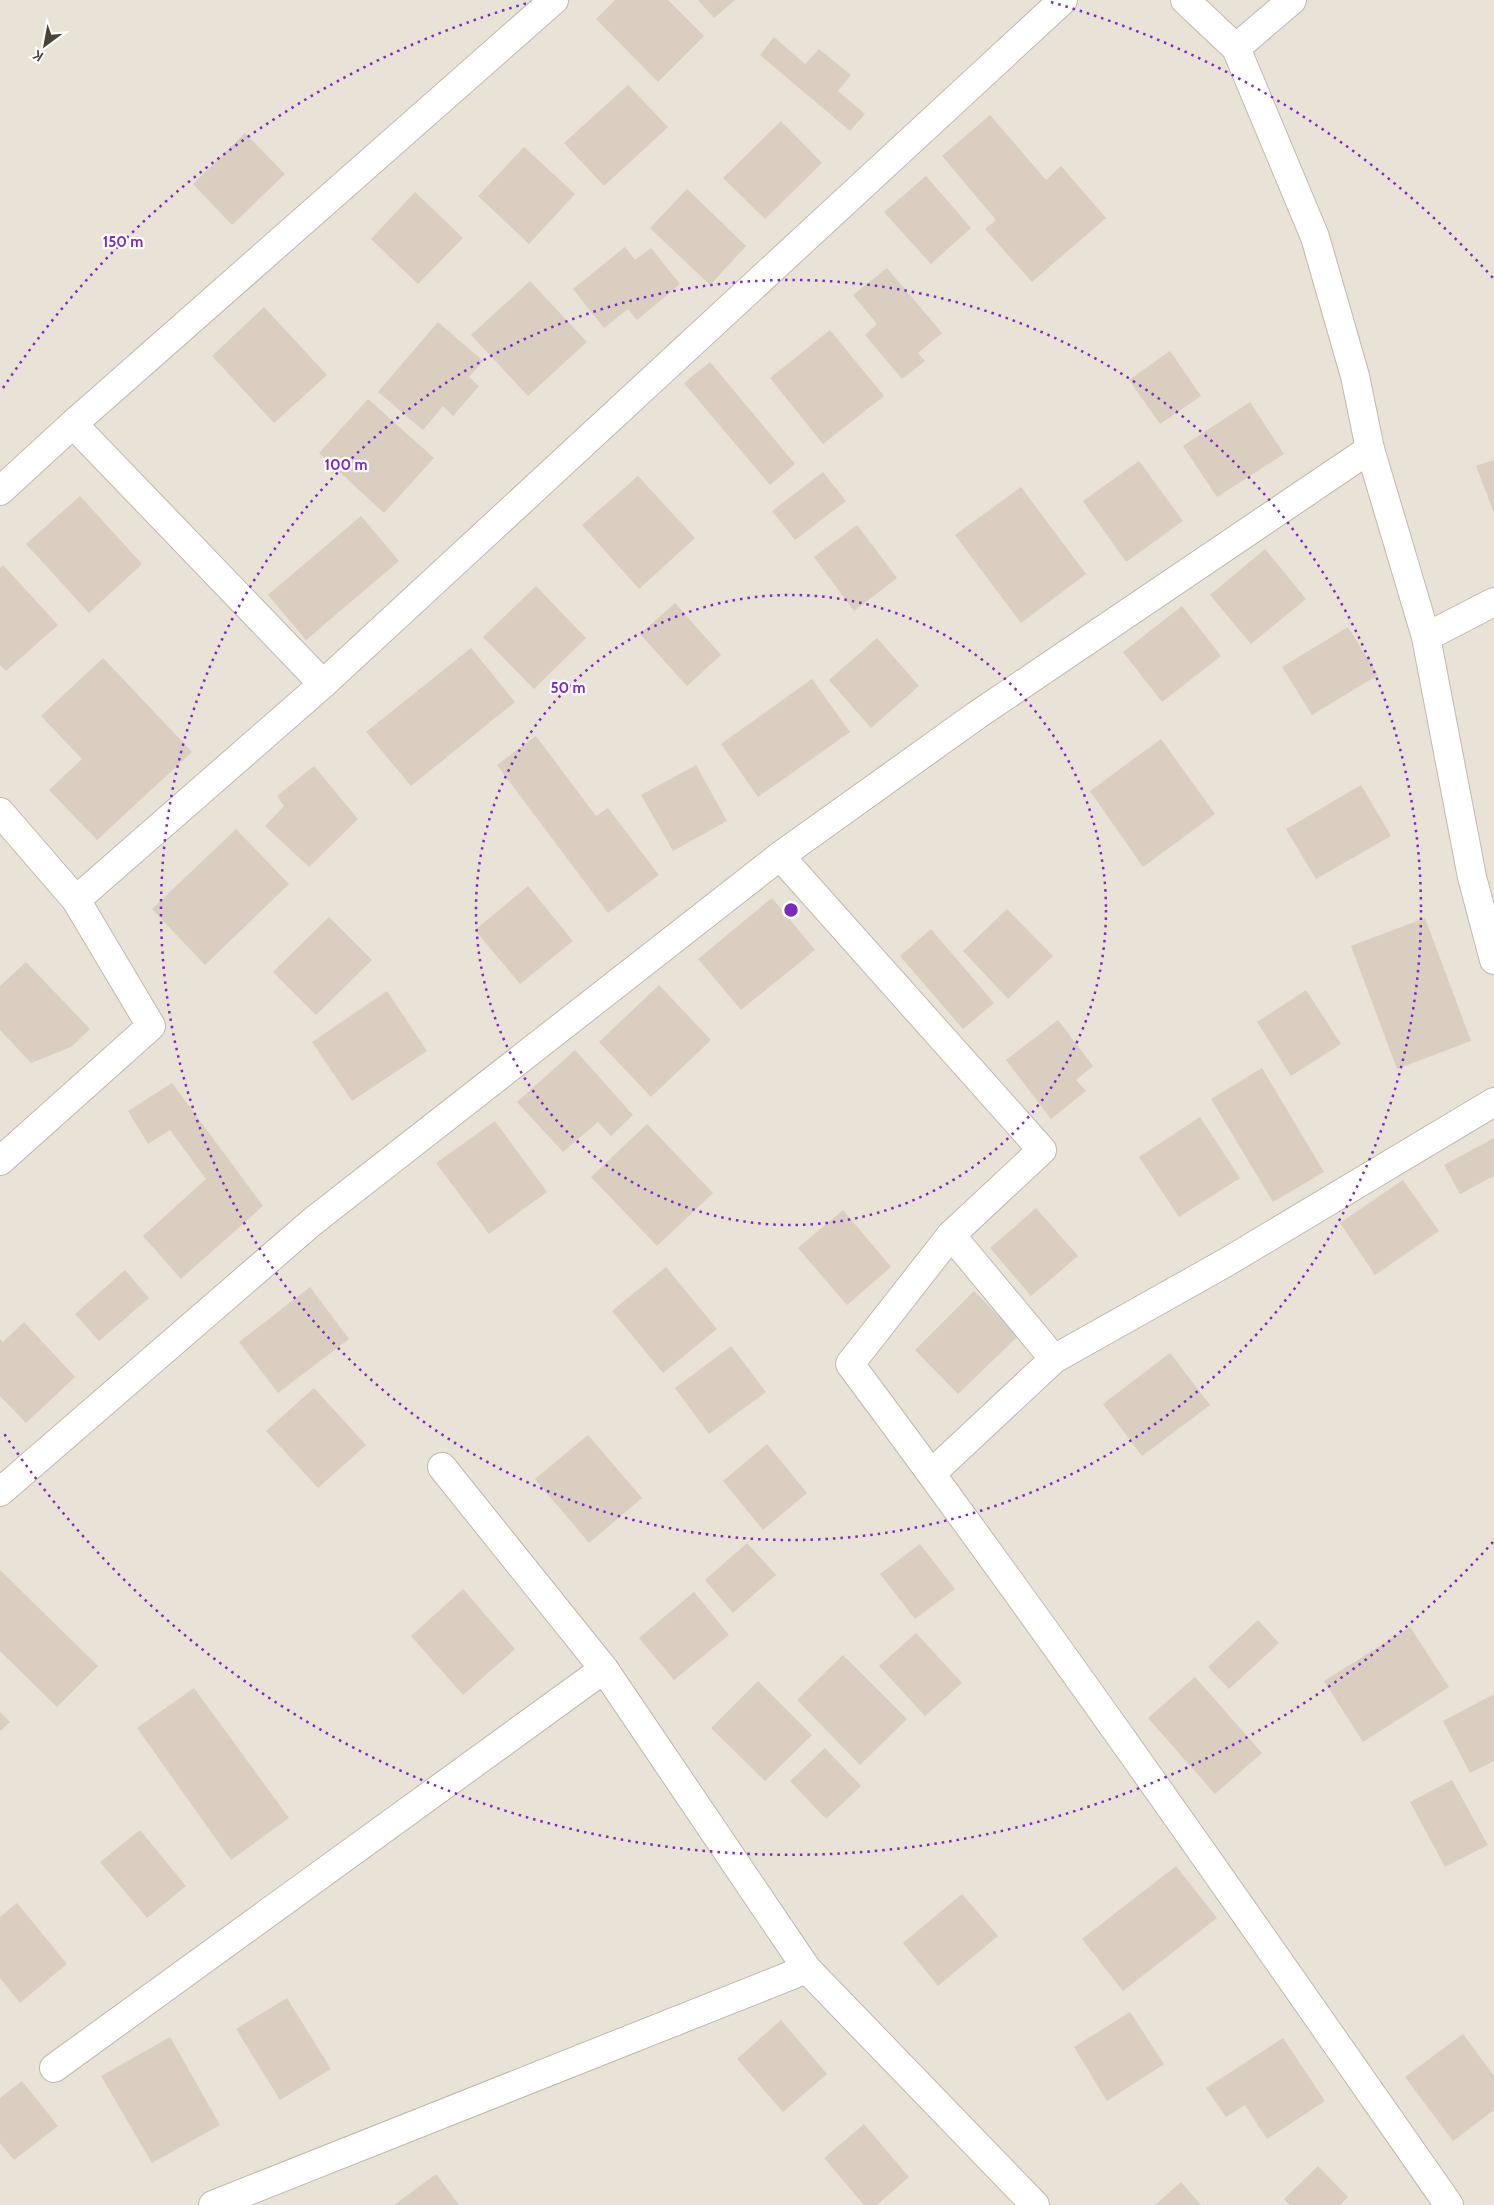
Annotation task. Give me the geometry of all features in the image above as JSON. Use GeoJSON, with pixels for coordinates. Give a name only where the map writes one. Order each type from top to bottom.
{"type":"FeatureCollection","features":[{"type":"Feature","properties":{"kind":"street"},"geometry":{"type":"LineString","coordinates":[[0,491],[73,424],[554,0]]}},
{"type":"Feature","properties":{"kind":"street"},"geometry":{"type":"LineString","coordinates":[[76,900],[322,684],[1063,0]]}},
{"type":"Feature","properties":{"kind":"street"},"geometry":{"type":"LineString","coordinates":[[1185,0],[1236,48],[1315,237],[1355,376],[1370,448],[1426,637],[1472,877],[1494,960]]}},
{"type":"Feature","properties":{"kind":"street"},"geometry":{"type":"LineString","coordinates":[[1236,48],[1292,0]]}},
{"type":"Feature","properties":{"kind":"street"},"geometry":{"type":"LineString","coordinates":[[73,424],[322,684]]}},
{"type":"Feature","properties":{"kind":"street"},"geometry":{"type":"LineString","coordinates":[[0,1492],[312,1222],[780,856],[985,709],[1370,448]]}},
{"type":"Feature","properties":{"kind":"street"},"geometry":{"type":"LineString","coordinates":[[1426,637],[1494,602]]}},
{"type":"Feature","properties":{"kind":"street"},"geometry":{"type":"LineString","coordinates":[[0,812],[76,900],[151,1026],[0,1161]]}},
{"type":"Feature","properties":{"kind":"street"},"geometry":{"type":"LineString","coordinates":[[780,856],[1042,1150],[951,1236],[850,1364],[932,1473],[1235,1898],[1449,2205]]}},
{"type":"Feature","properties":{"kind":"street"},"geometry":{"type":"LineString","coordinates":[[932,1473],[1054,1359],[1225,1263],[1494,1102]]}},
{"type":"Feature","properties":{"kind":"street"},"geometry":{"type":"LineString","coordinates":[[951,1236],[1054,1359]]}},
{"type":"Feature","properties":{"kind":"street"},"geometry":{"type":"LineString","coordinates":[[442,1467],[604,1669],[807,1968],[1035,2205]]}},
{"type":"Feature","properties":{"kind":"street"},"geometry":{"type":"LineString","coordinates":[[54,2068],[604,1669]]}},
{"type":"Feature","properties":{"kind":"street"},"geometry":{"type":"LineString","coordinates":[[213,2205],[807,1968]]}},
{"type":"Feature","properties":{"kind":"shaded area"},"geometry":{"type":"Polygon","coordinates":[[[0,0],[1494,0],[1494,2205],[0,2205],[0,0]]]}},
{"type":"Feature","properties":{"kind":"building"},"geometry":{"type":"Polygon","coordinates":[[[615,0],[668,0],[704,36],[658,82],[596,19],[615,0]]]}},
{"type":"Feature","properties":{"kind":"building"},"geometry":{"type":"Polygon","coordinates":[[[698,0],[735,0],[714,18],[698,0]]]}},
{"type":"Feature","properties":{"kind":"building"},"geometry":{"type":"Polygon","coordinates":[[[774,37],[805,64],[819,49],[851,75],[838,91],[865,114],[850,131],[760,55],[774,37]]]}},
{"type":"Feature","properties":{"kind":"building"},"geometry":{"type":"Polygon","coordinates":[[[628,85],[668,127],[604,186],[564,143],[628,85]]]}},
{"type":"Feature","properties":{"kind":"building"},"geometry":{"type":"Polygon","coordinates":[[[990,115],[1046,180],[1061,166],[1106,218],[1032,282],[985,229],[996,220],[942,156],[990,115]]]}},
{"type":"Feature","properties":{"kind":"building"},"geometry":{"type":"Polygon","coordinates":[[[781,121],[822,163],[765,219],[723,178],[781,121]]]}},
{"type":"Feature","properties":{"kind":"building"},"geometry":{"type":"Polygon","coordinates":[[[245,133],[285,174],[232,225],[193,184],[245,133]]]}},
{"type":"Feature","properties":{"kind":"building"},"geometry":{"type":"Polygon","coordinates":[[[524,147],[575,194],[529,244],[478,196],[524,147]]]}},
{"type":"Feature","properties":{"kind":"building"},"geometry":{"type":"Polygon","coordinates":[[[926,176],[971,228],[931,264],[884,212],[926,176]]]}},
{"type":"Feature","properties":{"kind":"building"},"geometry":{"type":"Polygon","coordinates":[[[687,189],[746,246],[710,285],[650,228],[687,189]]]}},
{"type":"Feature","properties":{"kind":"building"},"geometry":{"type":"Polygon","coordinates":[[[415,192],[463,238],[418,284],[371,239],[415,192]]]}},
{"type":"Feature","properties":{"kind":"building"},"geometry":{"type":"Polygon","coordinates":[[[625,247],[635,260],[651,248],[680,284],[637,320],[628,309],[604,328],[573,289],[625,247]]]}},
{"type":"Feature","properties":{"kind":"building"},"geometry":{"type":"Polygon","coordinates":[[[887,268],[942,333],[918,353],[925,361],[902,379],[865,335],[877,324],[853,295],[887,268]]]}},
{"type":"Feature","properties":{"kind":"building"},"geometry":{"type":"Polygon","coordinates":[[[530,281],[587,342],[528,396],[471,335],[530,281]]]}},
{"type":"Feature","properties":{"kind":"building"},"geometry":{"type":"Polygon","coordinates":[[[264,307],[327,375],[274,423],[212,356],[264,307]]]}},
{"type":"Feature","properties":{"kind":"building"},"geometry":{"type":"Polygon","coordinates":[[[438,322],[483,361],[469,377],[479,386],[453,416],[443,406],[423,430],[378,392],[438,322]]]}},
{"type":"Feature","properties":{"kind":"building"},"geometry":{"type":"Polygon","coordinates":[[[830,330],[884,396],[823,444],[770,378],[830,330]]]}},
{"type":"Feature","properties":{"kind":"building"},"geometry":{"type":"Polygon","coordinates":[[[1170,351],[1201,396],[1160,424],[1129,380],[1170,351]]]}},
{"type":"Feature","properties":{"kind":"building"},"geometry":{"type":"Polygon","coordinates":[[[710,362],[795,464],[770,485],[684,383],[710,362]]]}},
{"type":"Feature","properties":{"kind":"building"},"geometry":{"type":"Polygon","coordinates":[[[368,399],[434,458],[384,513],[319,453],[368,399]]]}},
{"type":"Feature","properties":{"kind":"building"},"geometry":{"type":"Polygon","coordinates":[[[1250,402],[1284,454],[1217,497],[1183,446],[1250,402]]]}},
{"type":"Feature","properties":{"kind":"building"},"geometry":{"type":"Polygon","coordinates":[[[1494,460],[1494,513],[1476,466],[1494,460]]]}},
{"type":"Feature","properties":{"kind":"building"},"geometry":{"type":"Polygon","coordinates":[[[1139,461],[1183,521],[1126,562],[1083,501],[1139,461]]]}},
{"type":"Feature","properties":{"kind":"building"},"geometry":{"type":"Polygon","coordinates":[[[823,472],[846,501],[795,540],[772,511],[823,472]]]}},
{"type":"Feature","properties":{"kind":"building"},"geometry":{"type":"Polygon","coordinates":[[[638,476],[695,538],[639,589],[582,525],[638,476]]]}},
{"type":"Feature","properties":{"kind":"building"},"geometry":{"type":"Polygon","coordinates":[[[1021,487],[1086,574],[1021,623],[955,535],[1021,487]]]}},
{"type":"Feature","properties":{"kind":"building"},"geometry":{"type":"Polygon","coordinates":[[[80,496],[142,564],[89,613],[26,544],[80,496]]]}},
{"type":"Feature","properties":{"kind":"building"},"geometry":{"type":"Polygon","coordinates":[[[361,516],[399,561],[306,640],[268,595],[361,516]]]}},
{"type":"Feature","properties":{"kind":"building"},"geometry":{"type":"Polygon","coordinates":[[[857,525],[897,578],[854,611],[814,557],[857,525]]]}},
{"type":"Feature","properties":{"kind":"building"},"geometry":{"type":"Polygon","coordinates":[[[1265,549],[1306,599],[1251,644],[1210,595],[1265,549]]]}},
{"type":"Feature","properties":{"kind":"building"},"geometry":{"type":"Polygon","coordinates":[[[3,565],[58,625],[6,671],[0,665],[0,568],[3,565]]]}},
{"type":"Feature","properties":{"kind":"building"},"geometry":{"type":"Polygon","coordinates":[[[536,586],[586,638],[534,689],[483,637],[536,586]]]}},
{"type":"Feature","properties":{"kind":"building"},"geometry":{"type":"Polygon","coordinates":[[[675,603],[721,655],[687,686],[640,634],[675,603]]]}},
{"type":"Feature","properties":{"kind":"building"},"geometry":{"type":"Polygon","coordinates":[[[1182,606],[1221,656],[1162,702],[1123,652],[1182,606]]]}},
{"type":"Feature","properties":{"kind":"building"},"geometry":{"type":"Polygon","coordinates":[[[1348,627],[1378,675],[1312,715],[1282,667],[1348,627]]]}},
{"type":"Feature","properties":{"kind":"building"},"geometry":{"type":"Polygon","coordinates":[[[877,638],[919,686],[871,728],[829,680],[877,638]]]}},
{"type":"Feature","properties":{"kind":"building"},"geometry":{"type":"Polygon","coordinates":[[[471,648],[515,702],[411,786],[366,732],[471,648]]]}},
{"type":"Feature","properties":{"kind":"building"},"geometry":{"type":"Polygon","coordinates":[[[103,658],[192,752],[97,840],[49,790],[82,759],[41,716],[103,658]]]}},
{"type":"Feature","properties":{"kind":"building"},"geometry":{"type":"Polygon","coordinates":[[[812,679],[850,732],[758,797],[721,744],[812,679]]]}},
{"type":"Feature","properties":{"kind":"building"},"geometry":{"type":"Polygon","coordinates":[[[536,736],[596,816],[608,808],[659,875],[608,913],[497,765],[536,736]]]}},
{"type":"Feature","properties":{"kind":"building"},"geometry":{"type":"Polygon","coordinates":[[[1161,739],[1215,814],[1143,867],[1090,791],[1161,739]]]}},
{"type":"Feature","properties":{"kind":"building"},"geometry":{"type":"Polygon","coordinates":[[[696,765],[727,821],[673,851],[641,795],[696,765]]]}},
{"type":"Feature","properties":{"kind":"building"},"geometry":{"type":"Polygon","coordinates":[[[314,766],[358,819],[309,867],[265,826],[284,806],[277,796],[314,766]]]}},
{"type":"Feature","properties":{"kind":"building"},"geometry":{"type":"Polygon","coordinates":[[[1361,785],[1391,836],[1316,879],[1286,829],[1361,785]]]}},
{"type":"Feature","properties":{"kind":"building"},"geometry":{"type":"Polygon","coordinates":[[[236,829],[289,884],[205,965],[152,909],[236,829]]]}},
{"type":"Feature","properties":{"kind":"building"},"geometry":{"type":"Polygon","coordinates":[[[528,886],[573,941],[520,984],[475,930],[528,886]]]}},
{"type":"Feature","properties":{"kind":"building"},"geometry":{"type":"Polygon","coordinates":[[[772,898],[815,950],[741,1010],[698,959],[772,898]]]}},
{"type":"Feature","properties":{"kind":"building"},"geometry":{"type":"Polygon","coordinates":[[[1007,909],[1053,956],[1008,999],[963,951],[1007,909]]]}},
{"type":"Feature","properties":{"kind":"building"},"geometry":{"type":"Polygon","coordinates":[[[329,917],[372,960],[316,1015],[273,972],[329,917]]]}},
{"type":"Feature","properties":{"kind":"building"},"geometry":{"type":"Polygon","coordinates":[[[1425,918],[1471,1041],[1397,1069],[1351,946],[1425,918]]]}},
{"type":"Feature","properties":{"kind":"building"},"geometry":{"type":"Polygon","coordinates":[[[931,929],[994,1003],[963,1029],[900,956],[931,929]]]}},
{"type":"Feature","properties":{"kind":"building"},"geometry":{"type":"Polygon","coordinates":[[[26,962],[90,1029],[71,1047],[31,1063],[0,1030],[0,986],[26,962]]]}},
{"type":"Feature","properties":{"kind":"building"},"geometry":{"type":"Polygon","coordinates":[[[659,985],[711,1040],[651,1097],[599,1042],[659,985]]]}},
{"type":"Feature","properties":{"kind":"building"},"geometry":{"type":"Polygon","coordinates":[[[1306,990],[1341,1044],[1291,1076],[1257,1022],[1306,990]]]}},
{"type":"Feature","properties":{"kind":"building"},"geometry":{"type":"Polygon","coordinates":[[[387,991],[427,1051],[352,1101],[312,1042],[387,991]]]}},
{"type":"Feature","properties":{"kind":"building"},"geometry":{"type":"Polygon","coordinates":[[[1058,1020],[1093,1066],[1076,1080],[1086,1091],[1051,1119],[1006,1060],[1058,1020]]]}},
{"type":"Feature","properties":{"kind":"building"},"geometry":{"type":"Polygon","coordinates":[[[575,1050],[633,1115],[611,1136],[598,1122],[563,1152],[517,1102],[575,1050]]]}},
{"type":"Feature","properties":{"kind":"building"},"geometry":{"type":"Polygon","coordinates":[[[1262,1068],[1324,1172],[1273,1202],[1211,1099],[1262,1068]]]}},
{"type":"Feature","properties":{"kind":"building"},"geometry":{"type":"Polygon","coordinates":[[[172,1083],[263,1206],[181,1279],[143,1236],[206,1179],[170,1130],[148,1144],[128,1111],[172,1083]]]}},
{"type":"Feature","properties":{"kind":"building"},"geometry":{"type":"Polygon","coordinates":[[[1200,1117],[1240,1178],[1179,1217],[1139,1157],[1200,1117]]]}},
{"type":"Feature","properties":{"kind":"building"},"geometry":{"type":"Polygon","coordinates":[[[495,1121],[547,1192],[489,1234],[436,1163],[495,1121]]]}},
{"type":"Feature","properties":{"kind":"building"},"geometry":{"type":"Polygon","coordinates":[[[647,1124],[713,1193],[657,1246],[591,1177],[647,1124]]]}},
{"type":"Feature","properties":{"kind":"building"},"geometry":{"type":"Polygon","coordinates":[[[1494,1138],[1494,1176],[1460,1194],[1444,1165],[1494,1138]]]}},
{"type":"Feature","properties":{"kind":"building"},"geometry":{"type":"Polygon","coordinates":[[[1403,1180],[1439,1231],[1375,1275],[1340,1223],[1403,1180]]]}},
{"type":"Feature","properties":{"kind":"building"},"geometry":{"type":"Polygon","coordinates":[[[1036,1208],[1078,1256],[1031,1296],[990,1248],[1036,1208]]]}},
{"type":"Feature","properties":{"kind":"building"},"geometry":{"type":"Polygon","coordinates":[[[843,1210],[891,1267],[847,1305],[798,1248],[843,1210]]]}},
{"type":"Feature","properties":{"kind":"building"},"geometry":{"type":"Polygon","coordinates":[[[666,1267],[717,1329],[663,1373],[612,1311],[666,1267]]]}},
{"type":"Feature","properties":{"kind":"building"},"geometry":{"type":"Polygon","coordinates":[[[125,1270],[149,1298],[99,1341],[75,1314],[125,1270]]]}},
{"type":"Feature","properties":{"kind":"building"},"geometry":{"type":"Polygon","coordinates":[[[310,1287],[349,1339],[278,1393],[239,1342],[310,1287]]]}},
{"type":"Feature","properties":{"kind":"building"},"geometry":{"type":"Polygon","coordinates":[[[974,1291],[1018,1336],[958,1394],[915,1350],[974,1291]]]}},
{"type":"Feature","properties":{"kind":"building"},"geometry":{"type":"Polygon","coordinates":[[[24,1322],[75,1377],[26,1423],[0,1396],[0,1339],[3,1342],[24,1322]]]}},
{"type":"Feature","properties":{"kind":"building"},"geometry":{"type":"Polygon","coordinates":[[[731,1346],[766,1392],[709,1434],[675,1388],[731,1346]]]}},
{"type":"Feature","properties":{"kind":"building"},"geometry":{"type":"Polygon","coordinates":[[[1170,1353],[1210,1405],[1142,1456],[1103,1404],[1170,1353]]]}},
{"type":"Feature","properties":{"kind":"building"},"geometry":{"type":"Polygon","coordinates":[[[314,1388],[366,1445],[318,1488],[266,1431],[314,1388]]]}},
{"type":"Feature","properties":{"kind":"building"},"geometry":{"type":"Polygon","coordinates":[[[588,1435],[642,1498],[589,1543],[535,1479],[588,1435]]]}},
{"type":"Feature","properties":{"kind":"building"},"geometry":{"type":"Polygon","coordinates":[[[767,1444],[807,1493],[763,1530],[723,1481],[767,1444]]]}},
{"type":"Feature","properties":{"kind":"building"},"geometry":{"type":"Polygon","coordinates":[[[747,1543],[776,1575],[733,1613],[705,1580],[747,1543]]]}},
{"type":"Feature","properties":{"kind":"building"},"geometry":{"type":"Polygon","coordinates":[[[920,1544],[955,1589],[915,1619],[880,1574],[920,1544]]]}},
{"type":"Feature","properties":{"kind":"building"},"geometry":{"type":"Polygon","coordinates":[[[0,1570],[98,1666],[57,1707],[0,1651],[0,1570]]]}},
{"type":"Feature","properties":{"kind":"building"},"geometry":{"type":"Polygon","coordinates":[[[463,1589],[515,1649],[463,1695],[411,1636],[463,1589]]]}},
{"type":"Feature","properties":{"kind":"building"},"geometry":{"type":"Polygon","coordinates":[[[694,1592],[729,1635],[674,1680],[639,1638],[694,1592]]]}},
{"type":"Feature","properties":{"kind":"building"},"geometry":{"type":"Polygon","coordinates":[[[1258,1620],[1279,1643],[1229,1689],[1208,1667],[1258,1620]]]}},
{"type":"Feature","properties":{"kind":"building"},"geometry":{"type":"Polygon","coordinates":[[[1410,1627],[1449,1687],[1363,1742],[1324,1681],[1410,1627]]]}},
{"type":"Feature","properties":{"kind":"building"},"geometry":{"type":"Polygon","coordinates":[[[916,1633],[962,1683],[925,1716],[879,1666],[916,1633]]]}},
{"type":"Feature","properties":{"kind":"building"},"geometry":{"type":"Polygon","coordinates":[[[843,1655],[907,1719],[860,1765],[797,1700],[843,1655]]]}},
{"type":"Feature","properties":{"kind":"building"},"geometry":{"type":"Polygon","coordinates":[[[1195,1677],[1262,1753],[1215,1794],[1148,1718],[1195,1677]]]}},
{"type":"Feature","properties":{"kind":"building"},"geometry":{"type":"Polygon","coordinates":[[[758,1681],[812,1735],[765,1781],[711,1728],[758,1681]]]}},
{"type":"Feature","properties":{"kind":"building"},"geometry":{"type":"Polygon","coordinates":[[[194,1688],[289,1818],[231,1860],[137,1728],[194,1688]]]}},
{"type":"Feature","properties":{"kind":"building"},"geometry":{"type":"Polygon","coordinates":[[[1494,1694],[1494,1761],[1470,1773],[1443,1721],[1494,1694]]]}},
{"type":"Feature","properties":{"kind":"building"},"geometry":{"type":"Polygon","coordinates":[[[0,1712],[10,1722],[0,1731],[0,1712]]]}},
{"type":"Feature","properties":{"kind":"building"},"geometry":{"type":"Polygon","coordinates":[[[825,1748],[861,1786],[826,1819],[790,1781],[825,1748]]]}},
{"type":"Feature","properties":{"kind":"building"},"geometry":{"type":"Polygon","coordinates":[[[1452,1780],[1488,1845],[1445,1867],[1410,1802],[1452,1780]]]}},
{"type":"Feature","properties":{"kind":"building"},"geometry":{"type":"Polygon","coordinates":[[[140,1830],[186,1886],[147,1918],[100,1862],[140,1830]]]}},
{"type":"Feature","properties":{"kind":"building"},"geometry":{"type":"Polygon","coordinates":[[[1176,1866],[1217,1918],[1123,1991],[1082,1939],[1176,1866]]]}},
{"type":"Feature","properties":{"kind":"building"},"geometry":{"type":"Polygon","coordinates":[[[962,1894],[998,1936],[938,1986],[903,1943],[962,1894]]]}},
{"type":"Feature","properties":{"kind":"building"},"geometry":{"type":"Polygon","coordinates":[[[17,1903],[67,1964],[20,2003],[0,1978],[0,1917],[17,1903]]]}},
{"type":"Feature","properties":{"kind":"building"},"geometry":{"type":"Polygon","coordinates":[[[287,1998],[331,2069],[280,2100],[236,2029],[287,1998]]]}},
{"type":"Feature","properties":{"kind":"building"},"geometry":{"type":"Polygon","coordinates":[[[1130,2012],[1164,2064],[1107,2101],[1074,2047],[1130,2012]]]}},
{"type":"Feature","properties":{"kind":"building"},"geometry":{"type":"Polygon","coordinates":[[[781,2020],[827,2074],[783,2112],[737,2059],[781,2020]]]}},
{"type":"Feature","properties":{"kind":"building"},"geometry":{"type":"Polygon","coordinates":[[[1463,2034],[1494,2076],[1494,2110],[1453,2141],[1405,2077],[1463,2034]]]}},
{"type":"Feature","properties":{"kind":"building"},"geometry":{"type":"Polygon","coordinates":[[[170,2037],[220,2125],[152,2163],[101,2076],[170,2037]]]}},
{"type":"Feature","properties":{"kind":"building"},"geometry":{"type":"Polygon","coordinates":[[[1283,2038],[1325,2101],[1267,2139],[1245,2105],[1226,2117],[1206,2088],[1283,2038]]]}},
{"type":"Feature","properties":{"kind":"building"},"geometry":{"type":"Polygon","coordinates":[[[22,2081],[58,2126],[14,2160],[0,2143],[0,2098],[22,2081]]]}},
{"type":"Feature","properties":{"kind":"building"},"geometry":{"type":"Polygon","coordinates":[[[864,2124],[909,2177],[877,2205],[864,2205],[824,2158],[864,2124]]]}},
{"type":"Feature","properties":{"kind":"building"},"geometry":{"type":"Polygon","coordinates":[[[1318,2166],[1348,2197],[1340,2205],[1290,2205],[1284,2199],[1318,2166]]]}},
{"type":"Feature","properties":{"kind":"building"},"geometry":{"type":"Polygon","coordinates":[[[436,2174],[459,2205],[394,2205],[436,2174]]]}},
{"type":"Feature","properties":{"kind":"building"},"geometry":{"type":"Polygon","coordinates":[[[1181,2182],[1201,2205],[1155,2205],[1181,2182]]]}}]}
